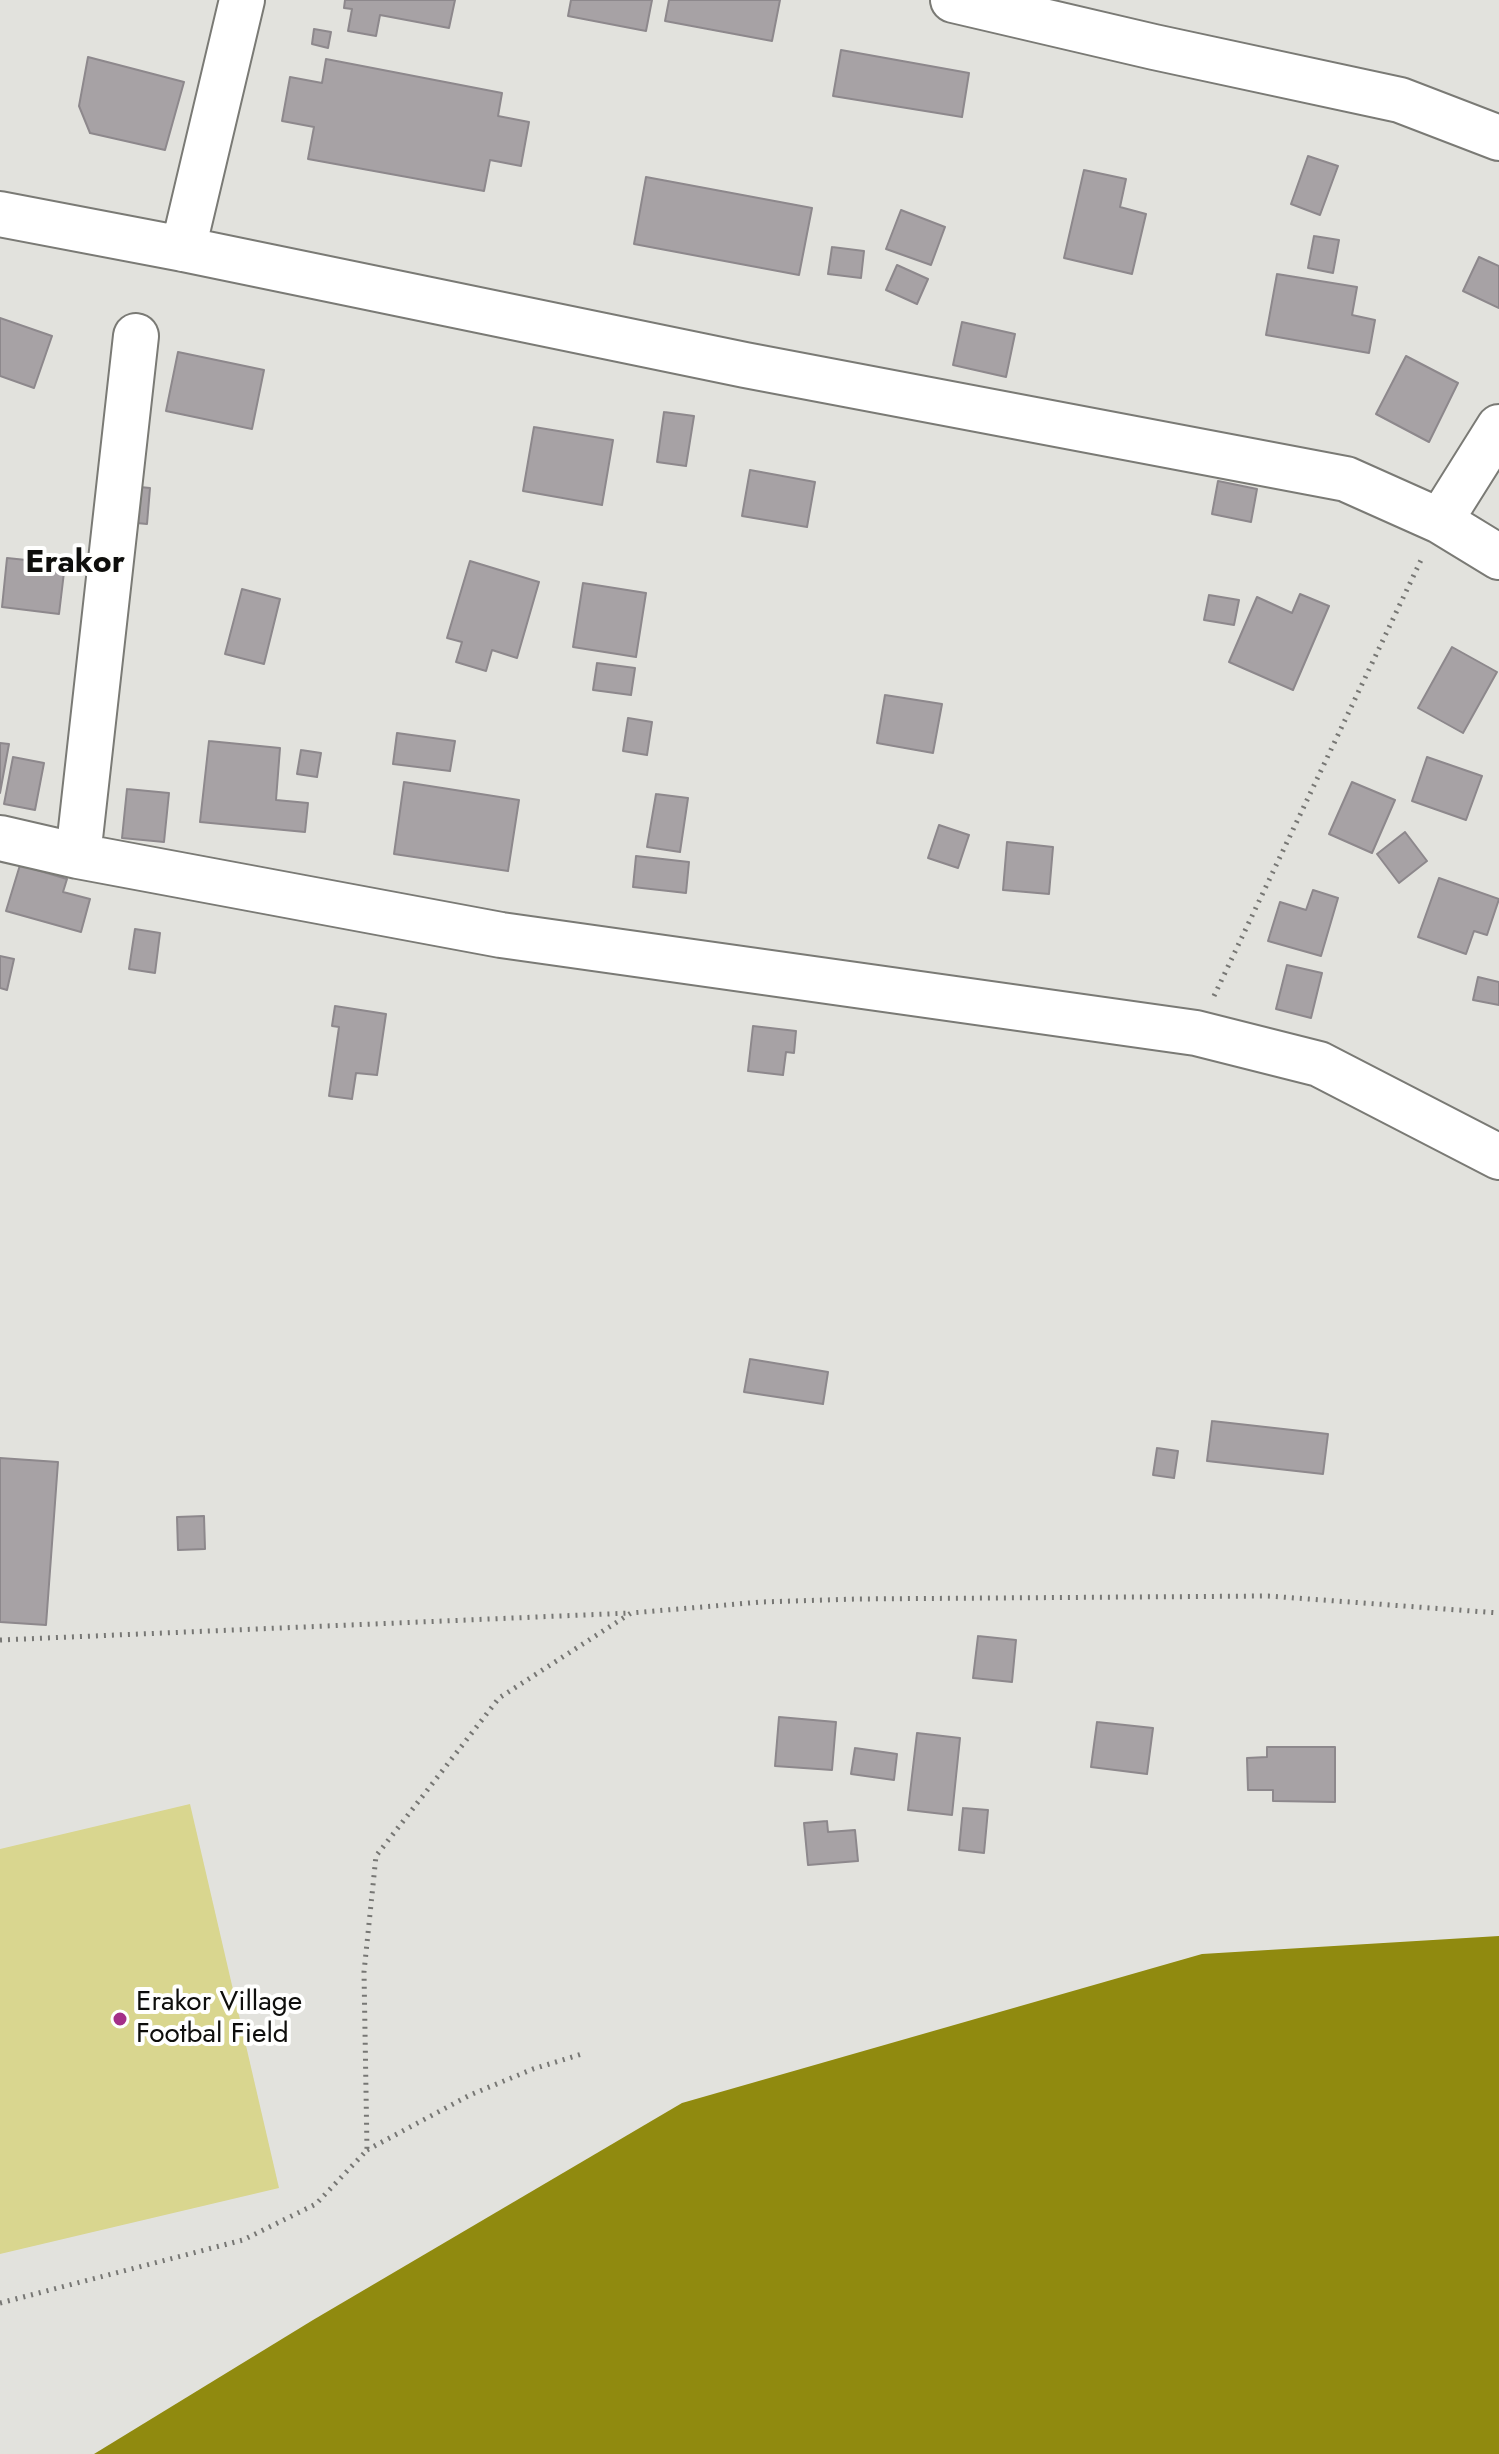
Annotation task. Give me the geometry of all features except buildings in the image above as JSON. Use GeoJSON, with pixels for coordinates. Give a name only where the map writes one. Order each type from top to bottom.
{"type":"FeatureCollection","features":[{"type":"Feature","properties":{"kind":"street"},"geometry":{"type":"LineString","coordinates":[[183,249],[242,0]]}},
{"type":"Feature","properties":{"kind":"street"},"geometry":{"type":"LineString","coordinates":[[953,0],[1400,100],[1499,138]]}},
{"type":"Feature","properties":{"kind":"street"},"geometry":{"type":"LineString","coordinates":[[0,214],[745,365],[1346,479],[1440,521],[1499,557]]}},
{"type":"Feature","properties":{"kind":"street"},"geometry":{"type":"LineString","coordinates":[[78,856],[136,336]]}},
{"type":"Feature","properties":{"kind":"street"},"geometry":{"type":"LineString","coordinates":[[1440,521],[1499,427]]}},
{"type":"Feature","properties":{"kind":"street"},"geometry":{"type":"LineString","coordinates":[[0,838],[78,856],[501,935],[1196,1033],[1319,1064],[1499,1157]]}},
{"type":"Feature","properties":{"kind":"path"},"geometry":{"type":"LineString","coordinates":[[1196,1033],[1440,521]]}},
{"type":"Feature","properties":{"kind":"path"},"geometry":{"type":"LineString","coordinates":[[0,1640],[631,1613],[761,1602],[856,1599],[1268,1596],[1499,1613]]}},
{"type":"Feature","properties":{"kind":"path"},"geometry":{"type":"LineString","coordinates":[[367,2150],[364,1972],[376,1856],[499,1698],[631,1613]]}},
{"type":"Feature","properties":{"kind":"path"},"geometry":{"type":"LineString","coordinates":[[0,2303],[243,2240],[316,2204],[367,2150],[470,2095],[533,2069],[582,2054]]}},
{"type":"Feature","properties":{"kind":"shaded area","name":"Erakor Village Footbal Field"},"geometry":{"type":"Polygon","coordinates":[[[190,1804],[279,2188],[0,2254],[0,1849],[190,1804]]]}},
{"type":"Feature","properties":{"kind":"shaded area"},"geometry":{"type":"Polygon","coordinates":[[[1499,1936],[1499,2454],[94,2454],[313,2320],[682,2103],[1202,1954],[1499,1936]]]}},
{"type":"Feature","properties":{"kind":"place","name":"Erakor Village Footbal Field"},"geometry":{"type":"Point","coordinates":[120,2019]}},
{"type":"Feature","properties":{"kind":"district","name":"Erakor"},"geometry":{"type":"Point","coordinates":[75,564]}}]}
